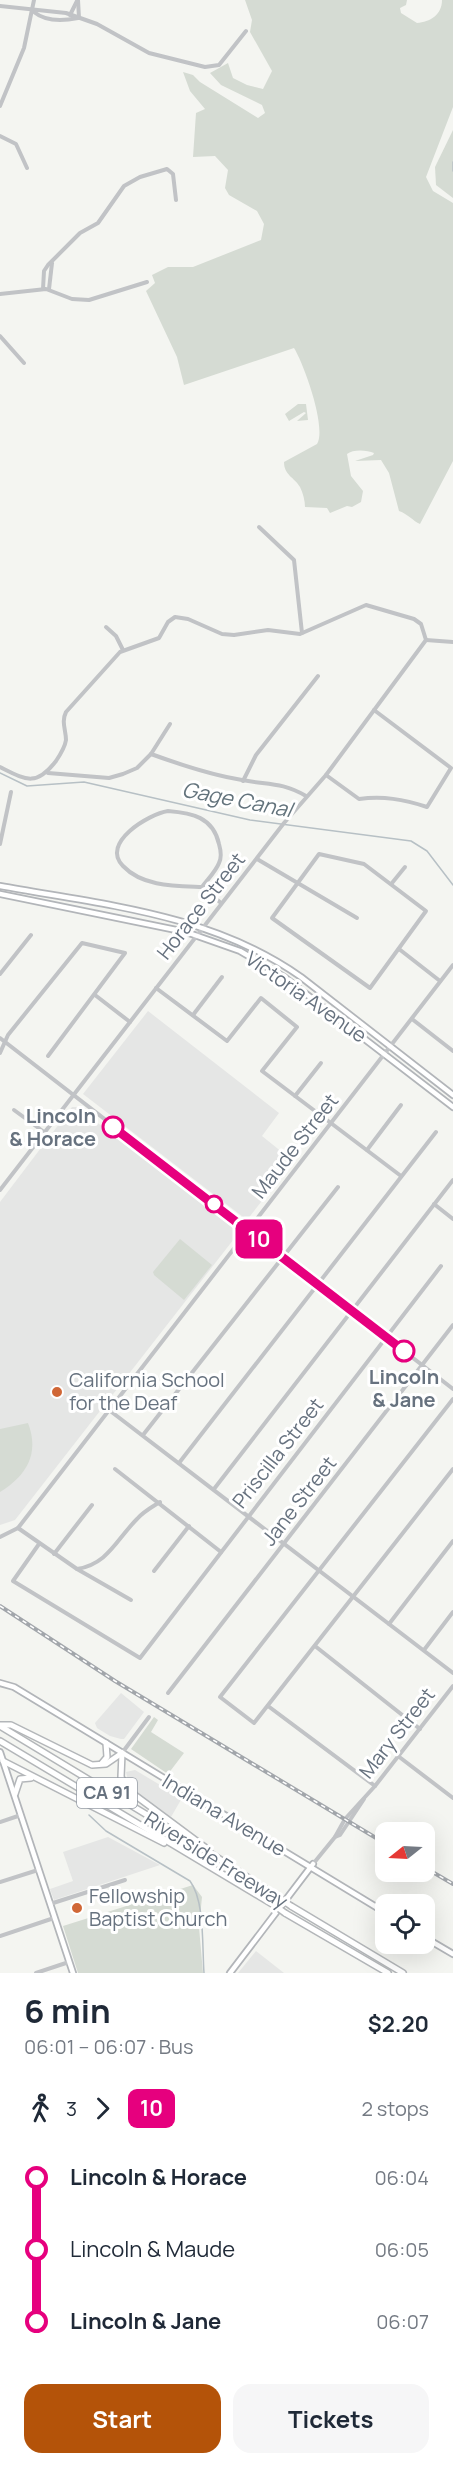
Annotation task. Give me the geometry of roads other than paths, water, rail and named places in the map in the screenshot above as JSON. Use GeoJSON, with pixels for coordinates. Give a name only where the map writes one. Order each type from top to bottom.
{"type":"FeatureCollection","features":[{"type":"Feature","properties":{"kind":"highway"},"geometry":{"type":"LineString","coordinates":[[0,1726],[11,1725],[92,1765],[98,1766],[112,1761],[122,1753]]}},
{"type":"Feature","properties":{"kind":"highway","name":"Riverside Freeway"},"geometry":{"type":"LineString","coordinates":[[0,1726],[403,1973]]}},
{"type":"Feature","properties":{"kind":"highway","name":"Riverside Freeway"},"geometry":{"type":"LineString","coordinates":[[3,1742],[388,1973]]}},
{"type":"Feature","properties":{"kind":"highway"},"geometry":{"type":"LineString","coordinates":[[98,1766],[107,1757],[106,1743]]}},
{"type":"Feature","properties":{"kind":"highway"},"geometry":{"type":"LineString","coordinates":[[122,1753],[121,1777],[128,1790],[194,1837],[215,1856]]}},
{"type":"Feature","properties":{"kind":"highway"},"geometry":{"type":"LineString","coordinates":[[2,1760],[146,1836],[177,1848]]}},
{"type":"Feature","properties":{"kind":"highway"},"geometry":{"type":"LineString","coordinates":[[15,1794],[17,1782],[23,1777],[42,1782]]}},
{"type":"Feature","properties":{"kind":"main road","name":"Victoria Avenue"},"geometry":{"type":"LineString","coordinates":[[0,886],[140,912],[204,927],[237,939],[279,962],[453,1095]]}},
{"type":"Feature","properties":{"kind":"main road","name":"Victoria Avenue"},"geometry":{"type":"LineString","coordinates":[[0,894],[197,935],[240,951],[265,964],[453,1107]]}},
{"type":"Feature","properties":{"kind":"main road","name":"Indiana Avenue"},"geometry":{"type":"LineString","coordinates":[[0,1683],[15,1687],[375,1906]]}},
{"type":"Feature","properties":{"kind":"main road"},"geometry":{"type":"LineString","coordinates":[[0,1752],[73,1973]]}},
{"type":"Feature","properties":{"kind":"main road"},"geometry":{"type":"LineString","coordinates":[[230,1973],[311,1866]]}},
{"type":"Feature","properties":{"kind":"main road"},"geometry":{"type":"LineString","coordinates":[[435,1943],[453,1954]]}},
{"type":"Feature","properties":{"kind":"street"},"geometry":{"type":"LineString","coordinates":[[0,106],[24,48],[34,12],[34,0]]}},
{"type":"Feature","properties":{"kind":"street"},"geometry":{"type":"LineString","coordinates":[[70,15],[78,0]]}},
{"type":"Feature","properties":{"kind":"street"},"geometry":{"type":"LineString","coordinates":[[78,0],[79,18]]}},
{"type":"Feature","properties":{"kind":"street"},"geometry":{"type":"LineString","coordinates":[[0,6],[34,12],[41,17],[64,21],[79,18]]}},
{"type":"Feature","properties":{"kind":"street"},"geometry":{"type":"LineString","coordinates":[[34,12],[42,9],[70,15],[97,24],[150,53],[205,67],[219,65],[246,31]]}},
{"type":"Feature","properties":{"kind":"street"},"geometry":{"type":"LineString","coordinates":[[0,136],[16,144],[27,168]]}},
{"type":"Feature","properties":{"kind":"street"},"geometry":{"type":"LineString","coordinates":[[43,289],[44,271],[75,237],[98,223],[124,186],[133,180],[167,169],[172,174],[176,200]]}},
{"type":"Feature","properties":{"kind":"street"},"geometry":{"type":"LineString","coordinates":[[49,289],[52,262]]}},
{"type":"Feature","properties":{"kind":"street"},"geometry":{"type":"LineString","coordinates":[[0,294],[22,294],[49,289],[72,299],[89,300],[147,282]]}},
{"type":"Feature","properties":{"kind":"street"},"geometry":{"type":"LineString","coordinates":[[0,336],[24,363]]}},
{"type":"Feature","properties":{"kind":"street"},"geometry":{"type":"LineString","coordinates":[[259,527],[294,560],[302,633]]}},
{"type":"Feature","properties":{"kind":"street"},"geometry":{"type":"LineString","coordinates":[[0,767],[25,779],[36,778],[48,772],[65,744],[63,721],[66,712],[123,650],[159,638],[168,622],[175,617],[193,621],[222,634],[268,630],[292,634],[302,633],[366,605],[414,619],[426,634],[426,640],[453,642]]}},
{"type":"Feature","properties":{"kind":"street"},"geometry":{"type":"LineString","coordinates":[[106,627],[116,636],[123,650]]}},
{"type":"Feature","properties":{"kind":"street"},"geometry":{"type":"LineString","coordinates":[[426,634],[432,635],[432,639]]}},
{"type":"Feature","properties":{"kind":"street","name":"Horace Street"},"geometry":{"type":"LineString","coordinates":[[0,1190],[221,903],[306,796],[326,776],[426,640]]}},
{"type":"Feature","properties":{"kind":"street"},"geometry":{"type":"LineString","coordinates":[[243,781],[256,755],[318,676]]}},
{"type":"Feature","properties":{"kind":"street"},"geometry":{"type":"LineString","coordinates":[[326,776],[359,799],[378,797],[402,799],[427,807],[451,768],[374,710]]}},
{"type":"Feature","properties":{"kind":"street"},"geometry":{"type":"LineString","coordinates":[[48,772],[109,778],[136,768],[151,754],[170,724]]}},
{"type":"Feature","properties":{"kind":"street"},"geometry":{"type":"LineString","coordinates":[[151,754],[187,767],[243,781],[290,786],[306,796]]}},
{"type":"Feature","properties":{"kind":"street"},"geometry":{"type":"LineString","coordinates":[[0,844],[11,792]]}},
{"type":"Feature","properties":{"kind":"street"},"geometry":{"type":"LineString","coordinates":[[202,886],[219,864],[222,855],[217,834],[211,824],[200,817],[185,813],[159,813],[128,831],[121,839],[118,856],[122,865],[141,878],[168,886],[202,886],[221,903]]}},
{"type":"Feature","properties":{"kind":"street"},"geometry":{"type":"LineString","coordinates":[[319,854],[364,864],[392,883],[426,911],[370,987],[272,918],[319,854]]}},
{"type":"Feature","properties":{"kind":"street"},"geometry":{"type":"LineString","coordinates":[[257,859],[357,918]]}},
{"type":"Feature","properties":{"kind":"street"},"geometry":{"type":"LineString","coordinates":[[392,883],[405,867]]}},
{"type":"Feature","properties":{"kind":"street"},"geometry":{"type":"LineString","coordinates":[[0,974],[31,935]]}},
{"type":"Feature","properties":{"kind":"street"},"geometry":{"type":"LineString","coordinates":[[0,1053],[8,1035],[82,943],[125,953],[48,1056]]}},
{"type":"Feature","properties":{"kind":"street"},"geometry":{"type":"LineString","coordinates":[[399,950],[441,981]]}},
{"type":"Feature","properties":{"kind":"street","name":"Maude Street"},"geometry":{"type":"LineString","coordinates":[[0,1537],[18,1528],[453,965]]}},
{"type":"Feature","properties":{"kind":"street"},"geometry":{"type":"LineString","coordinates":[[193,1015],[222,977]]}},
{"type":"Feature","properties":{"kind":"street"},"geometry":{"type":"LineString","coordinates":[[156,988],[227,1041],[261,998],[297,1027],[262,1071],[401,1176]]}},
{"type":"Feature","properties":{"kind":"street"},"geometry":{"type":"LineString","coordinates":[[94,995],[130,1022]]}},
{"type":"Feature","properties":{"kind":"street"},"geometry":{"type":"LineString","coordinates":[[412,1019],[453,1051]]}},
{"type":"Feature","properties":{"kind":"street"},"geometry":{"type":"LineString","coordinates":[[0,1038],[453,1389]]}},
{"type":"Feature","properties":{"kind":"street"},"geometry":{"type":"LineString","coordinates":[[295,1096],[321,1063]]}},
{"type":"Feature","properties":{"kind":"street"},"geometry":{"type":"LineString","coordinates":[[367,1150],[401,1106]]}},
{"type":"Feature","properties":{"kind":"street"},"geometry":{"type":"LineString","coordinates":[[14,1110],[44,1132]]}},
{"type":"Feature","properties":{"kind":"street"},"geometry":{"type":"LineString","coordinates":[[179,1463],[436,1132]]}},
{"type":"Feature","properties":{"kind":"street"},"geometry":{"type":"LineString","coordinates":[[214,1489],[453,1180]]}},
{"type":"Feature","properties":{"kind":"street"},"geometry":{"type":"LineString","coordinates":[[143,1435],[338,1187]]}},
{"type":"Feature","properties":{"kind":"street"},"geometry":{"type":"LineString","coordinates":[[434,1204],[453,1218]]}},
{"type":"Feature","properties":{"kind":"street","name":"Priscilla Street"},"geometry":{"type":"LineString","coordinates":[[39,1544],[13,1581],[140,1658],[441,1266]]}},
{"type":"Feature","properties":{"kind":"street","name":"Jane Street"},"geometry":{"type":"LineString","coordinates":[[168,1693],[453,1325]]}},
{"type":"Feature","properties":{"kind":"street"},"geometry":{"type":"LineString","coordinates":[[453,1399],[220,1697],[254,1723],[453,1469]]}},
{"type":"Feature","properties":{"kind":"street"},"geometry":{"type":"LineString","coordinates":[[109,1410],[453,1673]]}},
{"type":"Feature","properties":{"kind":"street"},"geometry":{"type":"LineString","coordinates":[[115,1469],[221,1552]]}},
{"type":"Feature","properties":{"kind":"street"},"geometry":{"type":"LineString","coordinates":[[77,1569],[92,1566],[104,1559],[138,1517],[160,1502]]}},
{"type":"Feature","properties":{"kind":"street"},"geometry":{"type":"LineString","coordinates":[[54,1555],[92,1505]]}},
{"type":"Feature","properties":{"kind":"street"},"geometry":{"type":"LineString","coordinates":[[154,1572],[189,1526]]}},
{"type":"Feature","properties":{"kind":"street"},"geometry":{"type":"LineString","coordinates":[[18,1528],[54,1555],[131,1600]]}},
{"type":"Feature","properties":{"kind":"street"},"geometry":{"type":"LineString","coordinates":[[389,1624],[453,1541]]}},
{"type":"Feature","properties":{"kind":"street"},"geometry":{"type":"LineString","coordinates":[[424,1650],[453,1612]]}},
{"type":"Feature","properties":{"kind":"street"},"geometry":{"type":"LineString","coordinates":[[315,1646],[420,1729]]}},
{"type":"Feature","properties":{"kind":"street","name":"Mary Street"},"geometry":{"type":"LineString","coordinates":[[311,1866],[335,1837],[344,1830],[364,1798],[453,1686]]}},
{"type":"Feature","properties":{"kind":"street"},"geometry":{"type":"LineString","coordinates":[[268,1706],[375,1786]]}},
{"type":"Feature","properties":{"kind":"street"},"geometry":{"type":"LineString","coordinates":[[122,1753],[149,1717]]}},
{"type":"Feature","properties":{"kind":"street"},"geometry":{"type":"LineString","coordinates":[[398,1756],[453,1798]]}},
{"type":"Feature","properties":{"kind":"street"},"geometry":{"type":"LineString","coordinates":[[0,1822],[21,1815]]}},
{"type":"Feature","properties":{"kind":"street"},"geometry":{"type":"LineString","coordinates":[[0,1882],[39,1870]]}},
{"type":"Feature","properties":{"kind":"street"},"geometry":{"type":"LineString","coordinates":[[50,1904],[125,1880]]}},
{"type":"Feature","properties":{"kind":"street"},"geometry":{"type":"LineString","coordinates":[[0,1936],[54,1918]]}},
{"type":"Feature","properties":{"kind":"street"},"geometry":{"type":"LineString","coordinates":[[36,1973],[69,1962]]}},
{"type":"Feature","properties":{"kind":"waterway"},"geometry":{"type":"LineString","coordinates":[[453,162],[453,171]]}},
{"type":"Feature","properties":{"kind":"waterway","name":"Gage Canal"},"geometry":{"type":"LineString","coordinates":[[0,773],[27,786],[84,782],[250,820],[411,841],[427,851],[453,885]]}},
{"type":"Feature","properties":{"kind":"waterway"},"geometry":{"type":"LineString","coordinates":[[89,1815],[106,1831],[190,1881],[195,1890],[200,1912],[204,1973]]}},
{"type":"Feature","properties":{"kind":"railway"},"geometry":{"type":"LineString","coordinates":[[0,1606],[115,1681],[375,1837]]}},
{"type":"Feature","properties":{"kind":"railway"},"geometry":{"type":"LineString","coordinates":[[435,1873],[453,1884]]}},
{"type":"Feature","properties":{"kind":"place","name":"Lincoln & Horace"},"geometry":{"type":"Point","coordinates":[113,1127]}},
{"type":"Feature","properties":{"kind":"place","name":"Lincoln & Jane"},"geometry":{"type":"Point","coordinates":[404,1351]}},
{"type":"Feature","properties":{"kind":"place","name":"California School for the Deaf"},"geometry":{"type":"Point","coordinates":[57,1392]}},
{"type":"Feature","properties":{"kind":"place","name":"Fellowship Baptist Church"},"geometry":{"type":"Point","coordinates":[77,1908]}}]}
